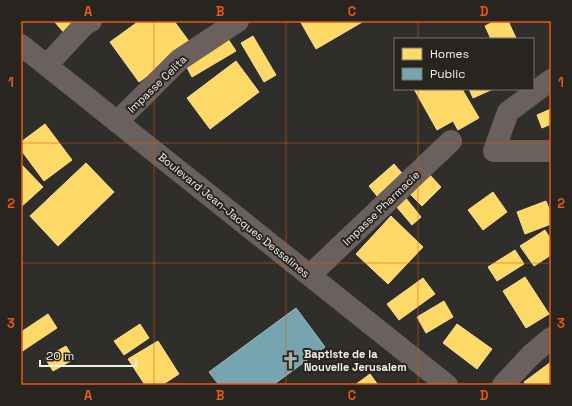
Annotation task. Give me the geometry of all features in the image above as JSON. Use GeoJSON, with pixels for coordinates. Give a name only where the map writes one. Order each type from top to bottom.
{"type":"FeatureCollection","features":[{"type":"Feature","properties":{"kind":"street"},"geometry":{"type":"LineString","coordinates":[[47,65],[84,25],[91,21]]}},
{"type":"Feature","properties":{"kind":"street","name":"Impasse Celita"},"geometry":{"type":"LineString","coordinates":[[117,122],[178,60],[238,21]]}},
{"type":"Feature","properties":{"kind":"street","name":"Boulevard Jean-Jacques Dessalines"},"geometry":{"type":"LineString","coordinates":[[21,45],[447,385]]}},
{"type":"Feature","properties":{"kind":"street"},"geometry":{"type":"LineString","coordinates":[[551,80],[508,112],[494,151],[551,150]]}},
{"type":"Feature","properties":{"kind":"street","name":"Impasse Pharmacie"},"geometry":{"type":"LineString","coordinates":[[310,275],[451,141]]}},
{"type":"Feature","properties":{"kind":"street"},"geometry":{"type":"LineString","coordinates":[[503,385],[531,355],[551,338]]}},
{"type":"Feature","properties":{"kind":"building: Homes"},"geometry":{"type":"Polygon","coordinates":[[[54,21],[82,21],[66,35],[54,21]]]}},
{"type":"Feature","properties":{"kind":"building: Homes"},"geometry":{"type":"Polygon","coordinates":[[[139,21],[174,21],[191,44],[139,82],[110,42],[139,21]]]}},
{"type":"Feature","properties":{"kind":"building: Homes"},"geometry":{"type":"Polygon","coordinates":[[[300,21],[364,21],[316,49],[300,21]]]}},
{"type":"Feature","properties":{"kind":"building: Homes"},"geometry":{"type":"Polygon","coordinates":[[[495,21],[508,21],[516,38],[491,38],[485,26],[495,21]]]}},
{"type":"Feature","properties":{"kind":"building: Homes"},"geometry":{"type":"Polygon","coordinates":[[[226,36],[236,51],[192,77],[184,62],[226,36]]]}},
{"type":"Feature","properties":{"kind":"building: Homes"},"geometry":{"type":"Polygon","coordinates":[[[253,36],[276,75],[264,82],[241,43],[253,36]]]}},
{"type":"Feature","properties":{"kind":"building: Homes"},"geometry":{"type":"Polygon","coordinates":[[[236,61],[259,92],[210,129],[187,98],[236,61]]]}},
{"type":"Feature","properties":{"kind":"building: Homes"},"geometry":{"type":"Polygon","coordinates":[[[415,90],[463,90],[479,118],[458,130],[453,121],[437,130],[415,90]]]}},
{"type":"Feature","properties":{"kind":"building: Homes"},"geometry":{"type":"Polygon","coordinates":[[[469,90],[491,90],[473,98],[469,90]]]}},
{"type":"Feature","properties":{"kind":"building: Homes"},"geometry":{"type":"Polygon","coordinates":[[[551,109],[551,124],[542,128],[537,115],[551,109]]]}},
{"type":"Feature","properties":{"kind":"building: Homes"},"geometry":{"type":"Polygon","coordinates":[[[45,124],[72,160],[44,181],[21,150],[21,142],[45,124]]]}},
{"type":"Feature","properties":{"kind":"building: Homes"},"geometry":{"type":"Polygon","coordinates":[[[86,163],[114,192],[58,246],[30,216],[86,163]]]}},
{"type":"Feature","properties":{"kind":"building: Homes"},"geometry":{"type":"Polygon","coordinates":[[[21,164],[43,187],[21,207],[21,164]]]}},
{"type":"Feature","properties":{"kind":"building: Homes"},"geometry":{"type":"Polygon","coordinates":[[[394,164],[407,179],[381,201],[369,186],[394,164]]]}},
{"type":"Feature","properties":{"kind":"building: Homes"},"geometry":{"type":"Polygon","coordinates":[[[428,173],[441,187],[422,206],[408,192],[428,173]]]}},
{"type":"Feature","properties":{"kind":"building: Homes"},"geometry":{"type":"Polygon","coordinates":[[[493,192],[507,212],[483,230],[468,210],[493,192]]]}},
{"type":"Feature","properties":{"kind":"building: Homes"},"geometry":{"type":"Polygon","coordinates":[[[405,197],[421,217],[412,225],[395,205],[405,197]]]}},
{"type":"Feature","properties":{"kind":"building: Homes"},"geometry":{"type":"Polygon","coordinates":[[[546,201],[551,214],[551,224],[525,234],[517,212],[546,201]]]}},
{"type":"Feature","properties":{"kind":"building: Homes"},"geometry":{"type":"Polygon","coordinates":[[[391,216],[423,247],[388,284],[356,254],[391,216]]]}},
{"type":"Feature","properties":{"kind":"building: Homes"},"geometry":{"type":"Polygon","coordinates":[[[545,230],[551,240],[551,255],[534,266],[520,246],[545,230]]]}},
{"type":"Feature","properties":{"kind":"building: Homes"},"geometry":{"type":"Polygon","coordinates":[[[515,250],[524,264],[497,281],[488,267],[515,250]]]}},
{"type":"Feature","properties":{"kind":"building: Homes"},"geometry":{"type":"Polygon","coordinates":[[[525,277],[549,314],[526,328],[503,291],[525,277]]]}},
{"type":"Feature","properties":{"kind":"building: Homes"},"geometry":{"type":"Polygon","coordinates":[[[423,278],[435,294],[399,320],[387,304],[423,278]]]}},
{"type":"Feature","properties":{"kind":"building: Homes"},"geometry":{"type":"Polygon","coordinates":[[[444,301],[453,317],[426,333],[417,317],[444,301]]]}},
{"type":"Feature","properties":{"kind":"building: Homes"},"geometry":{"type":"Polygon","coordinates":[[[48,314],[57,328],[21,352],[21,332],[48,314]]]}},
{"type":"Feature","properties":{"kind":"building: Homes"},"geometry":{"type":"Polygon","coordinates":[[[140,324],[149,338],[124,355],[114,341],[140,324]]]}},
{"type":"Feature","properties":{"kind":"building: Homes"},"geometry":{"type":"Polygon","coordinates":[[[457,324],[492,349],[477,369],[443,343],[457,324]]]}},
{"type":"Feature","properties":{"kind":"building: Homes"},"geometry":{"type":"Polygon","coordinates":[[[158,341],[179,374],[162,385],[145,385],[128,359],[158,341]]]}},
{"type":"Feature","properties":{"kind":"building: Homes"},"geometry":{"type":"Polygon","coordinates":[[[66,346],[74,359],[53,371],[45,358],[66,346]]]}},
{"type":"Feature","properties":{"kind":"building: Homes"},"geometry":{"type":"Polygon","coordinates":[[[551,362],[551,385],[526,385],[524,382],[551,362]]]}},
{"type":"Feature","properties":{"kind":"building: Homes"},"geometry":{"type":"Polygon","coordinates":[[[370,374],[378,385],[355,385],[370,374]]]}},
{"type":"Feature","properties":{"kind":"building: Public"},"geometry":{"type":"Polygon","coordinates":[[[296,308],[325,347],[273,385],[219,385],[209,372],[296,308]]]}},
{"type":"Feature","properties":{"kind":"place","name":"Baptiste de la Nouvelle Jerusalem"},"geometry":{"type":"Point","coordinates":[291,360]}}]}
